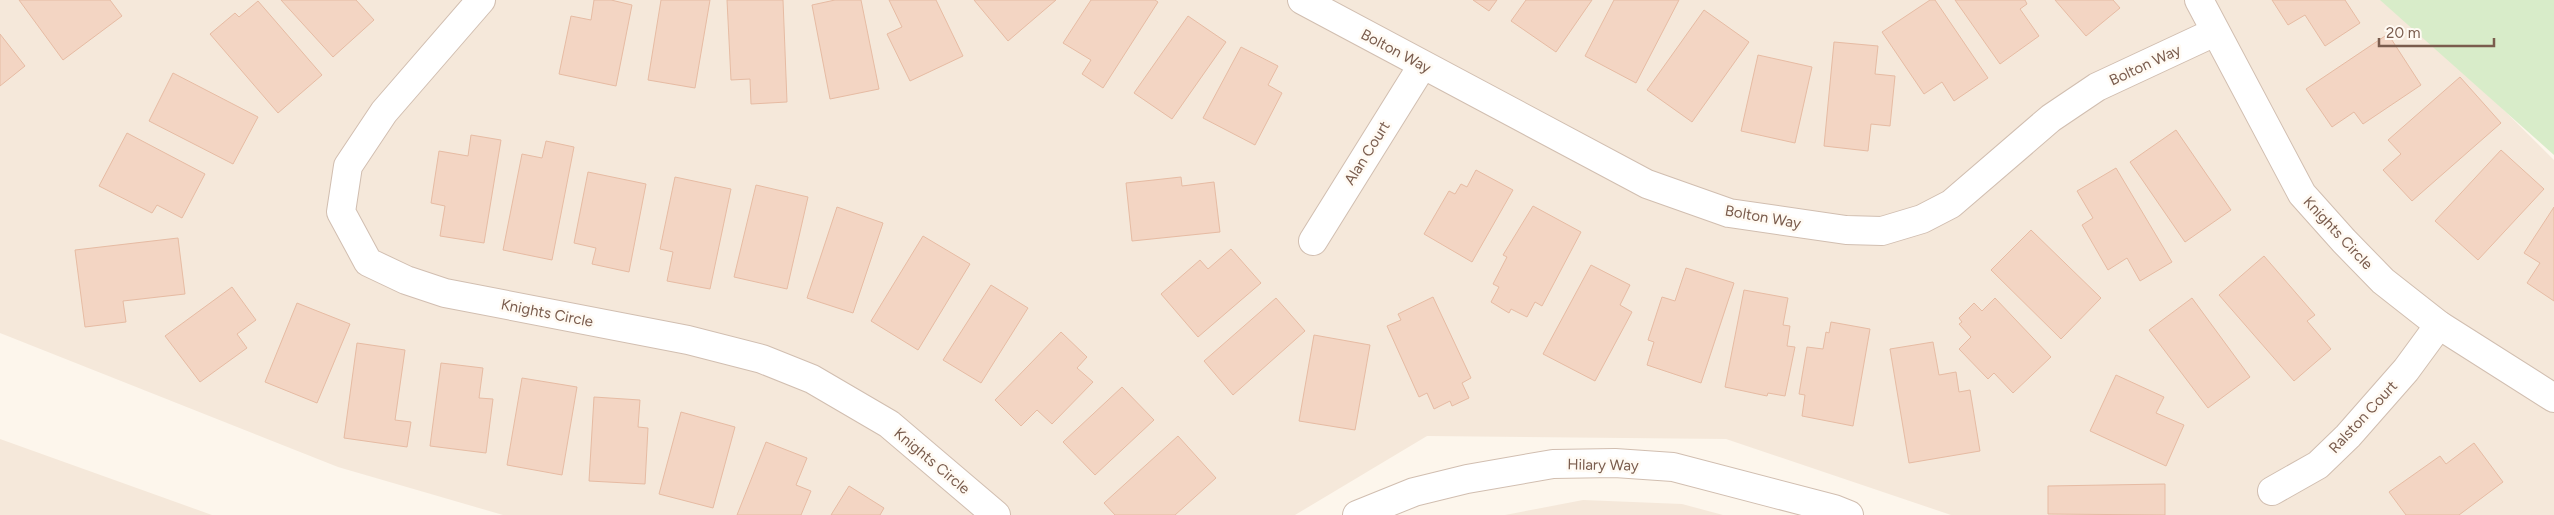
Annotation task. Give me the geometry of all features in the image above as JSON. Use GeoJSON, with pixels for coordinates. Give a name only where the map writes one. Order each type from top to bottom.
{"type":"FeatureCollection","features":[{"type":"Feature","properties":{"kind":"street","name":"Knights Circle"},"geometry":{"type":"LineString","coordinates":[[481,0],[384,112],[348,166],[341,212],[368,262],[406,280],[445,293],[688,340],[762,359],[804,376],[889,424],[996,515]]}},
{"type":"Feature","properties":{"kind":"street","name":"Bolton Way"},"geometry":{"type":"LineString","coordinates":[[1302,0],[1422,66],[1647,184],[1729,214],[1846,230],[1882,231],[1922,219],[1951,204],[2051,118],[2097,87],[2215,32]]}},
{"type":"Feature","properties":{"kind":"street","name":"Knights Circle"},"geometry":{"type":"LineString","coordinates":[[2199,0],[2302,194],[2383,281],[2439,325],[2554,398]]}},
{"type":"Feature","properties":{"kind":"street","name":"Alan Court"},"geometry":{"type":"LineString","coordinates":[[1313,242],[1422,66]]}},
{"type":"Feature","properties":{"kind":"street","name":"Ralston Court"},"geometry":{"type":"LineString","coordinates":[[2272,491],[2318,465],[2342,442],[2406,370],[2439,325]]}},
{"type":"Feature","properties":{"kind":"street","name":"Hilary Way"},"geometry":{"type":"LineString","coordinates":[[1358,515],[1414,492],[1467,479],[1553,464],[1615,463],[1672,467],[1834,509],[1849,515]]}},
{"type":"Feature","properties":{"kind":"shaded area"},"geometry":{"type":"Polygon","coordinates":[[[0,0],[2393,0],[2554,160],[2554,515],[1951,515],[1726,439],[1427,436],[1295,515],[503,515],[338,467],[0,333],[0,0]]]}},
{"type":"Feature","properties":{"kind":"shaded area"},"geometry":{"type":"Polygon","coordinates":[[[0,439],[212,515],[0,515],[0,439]]]}},
{"type":"Feature","properties":{"kind":"shaded area"},"geometry":{"type":"Polygon","coordinates":[[[1583,500],[1682,504],[1723,515],[1505,515],[1583,500]]]}},
{"type":"Feature","properties":{"kind":"green space"},"geometry":{"type":"Polygon","coordinates":[[[2380,0],[2554,0],[2554,155],[2380,0]]]}},
{"type":"Feature","properties":{"kind":"building"},"geometry":{"type":"Polygon","coordinates":[[[19,0],[110,0],[122,16],[63,60],[19,0]]]}},
{"type":"Feature","properties":{"kind":"building"},"geometry":{"type":"Polygon","coordinates":[[[281,0],[356,0],[374,20],[333,57],[281,0]]]}},
{"type":"Feature","properties":{"kind":"building"},"geometry":{"type":"Polygon","coordinates":[[[594,0],[611,0],[632,5],[616,86],[559,74],[571,16],[591,20],[594,0]]]}},
{"type":"Feature","properties":{"kind":"building"},"geometry":{"type":"Polygon","coordinates":[[[661,0],[710,0],[695,88],[648,80],[661,0]]]}},
{"type":"Feature","properties":{"kind":"building"},"geometry":{"type":"Polygon","coordinates":[[[727,0],[783,0],[787,102],[751,104],[750,79],[731,80],[727,0]]]}},
{"type":"Feature","properties":{"kind":"building"},"geometry":{"type":"Polygon","coordinates":[[[835,0],[861,0],[879,89],[830,99],[812,5],[835,0]]]}},
{"type":"Feature","properties":{"kind":"building"},"geometry":{"type":"Polygon","coordinates":[[[889,0],[936,0],[963,56],[910,81],[887,34],[902,27],[889,0]]]}},
{"type":"Feature","properties":{"kind":"building"},"geometry":{"type":"Polygon","coordinates":[[[974,0],[1056,0],[1008,41],[974,0]]]}},
{"type":"Feature","properties":{"kind":"building"},"geometry":{"type":"Polygon","coordinates":[[[1091,0],[1155,0],[1158,2],[1103,88],[1082,74],[1091,60],[1063,43],[1091,0]]]}},
{"type":"Feature","properties":{"kind":"building"},"geometry":{"type":"Polygon","coordinates":[[[1473,0],[1497,0],[1489,11],[1473,0]]]}},
{"type":"Feature","properties":{"kind":"building"},"geometry":{"type":"Polygon","coordinates":[[[1526,0],[1592,0],[1556,52],[1511,21],[1526,0]]]}},
{"type":"Feature","properties":{"kind":"building"},"geometry":{"type":"Polygon","coordinates":[[[1614,0],[1679,0],[1636,83],[1585,56],[1614,0]]]}},
{"type":"Feature","properties":{"kind":"building"},"geometry":{"type":"Polygon","coordinates":[[[1930,0],[1935,0],[1988,78],[1954,101],[1942,82],[1924,94],[1882,32],[1930,0]]]}},
{"type":"Feature","properties":{"kind":"building"},"geometry":{"type":"Polygon","coordinates":[[[1955,0],[2025,0],[2027,4],[2020,9],[2039,36],[2000,64],[1955,0]]]}},
{"type":"Feature","properties":{"kind":"building"},"geometry":{"type":"Polygon","coordinates":[[[2055,0],[2113,0],[2120,8],[2086,36],[2055,0]]]}},
{"type":"Feature","properties":{"kind":"building"},"geometry":{"type":"Polygon","coordinates":[[[2272,0],[2345,0],[2360,23],[2325,46],[2305,15],[2288,25],[2272,0]]]}},
{"type":"Feature","properties":{"kind":"building"},"geometry":{"type":"Polygon","coordinates":[[[258,1],[322,75],[278,113],[210,34],[235,13],[239,17],[258,1]]]}},
{"type":"Feature","properties":{"kind":"building"},"geometry":{"type":"Polygon","coordinates":[[[1704,10],[1749,42],[1692,122],[1647,90],[1704,10]]]}},
{"type":"Feature","properties":{"kind":"building"},"geometry":{"type":"Polygon","coordinates":[[[1188,16],[1226,42],[1172,119],[1134,93],[1188,16]]]}},
{"type":"Feature","properties":{"kind":"building"},"geometry":{"type":"Polygon","coordinates":[[[0,34],[25,66],[0,86],[0,34]]]}},
{"type":"Feature","properties":{"kind":"building"},"geometry":{"type":"Polygon","coordinates":[[[2388,34],[2421,85],[2363,124],[2354,112],[2332,127],[2306,89],[2388,34]]]}},
{"type":"Feature","properties":{"kind":"building"},"geometry":{"type":"Polygon","coordinates":[[[1834,42],[1878,46],[1875,74],[1895,76],[1890,126],[1871,124],[1868,151],[1824,146],[1834,42]]]}},
{"type":"Feature","properties":{"kind":"building"},"geometry":{"type":"Polygon","coordinates":[[[1241,47],[1278,66],[1268,85],[1282,93],[1255,145],[1203,118],[1241,47]]]}},
{"type":"Feature","properties":{"kind":"building"},"geometry":{"type":"Polygon","coordinates":[[[1758,55],[1812,67],[1795,143],[1741,131],[1758,55]]]}},
{"type":"Feature","properties":{"kind":"building"},"geometry":{"type":"Polygon","coordinates":[[[173,73],[258,117],[233,164],[149,121],[173,73]]]}},
{"type":"Feature","properties":{"kind":"building"},"geometry":{"type":"Polygon","coordinates":[[[2460,77],[2501,123],[2412,201],[2383,170],[2401,154],[2388,140],[2460,77]]]}},
{"type":"Feature","properties":{"kind":"building"},"geometry":{"type":"Polygon","coordinates":[[[2176,130],[2231,210],[2185,242],[2130,162],[2176,130]]]}},
{"type":"Feature","properties":{"kind":"building"},"geometry":{"type":"Polygon","coordinates":[[[127,133],[205,174],[182,218],[157,205],[152,213],[99,186],[127,133]]]}},
{"type":"Feature","properties":{"kind":"building"},"geometry":{"type":"Polygon","coordinates":[[[471,135],[501,140],[484,243],[440,236],[445,206],[431,203],[439,151],[468,156],[471,135]]]}},
{"type":"Feature","properties":{"kind":"building"},"geometry":{"type":"Polygon","coordinates":[[[546,141],[574,147],[552,260],[503,250],[522,154],[542,158],[546,141]]]}},
{"type":"Feature","properties":{"kind":"building"},"geometry":{"type":"Polygon","coordinates":[[[2501,150],[2544,189],[2478,260],[2435,221],[2501,150]]]}},
{"type":"Feature","properties":{"kind":"building"},"geometry":{"type":"Polygon","coordinates":[[[2116,168],[2172,262],[2140,281],[2127,258],[2108,270],[2082,225],[2093,218],[2077,191],[2116,168]]]}},
{"type":"Feature","properties":{"kind":"building"},"geometry":{"type":"Polygon","coordinates":[[[1476,170],[1513,190],[1472,262],[1424,234],[1449,191],[1455,194],[1461,184],[1467,187],[1476,170]]]}},
{"type":"Feature","properties":{"kind":"building"},"geometry":{"type":"Polygon","coordinates":[[[588,172],[646,184],[629,272],[592,264],[596,248],[574,243],[588,172]]]}},
{"type":"Feature","properties":{"kind":"building"},"geometry":{"type":"Polygon","coordinates":[[[675,177],[731,189],[710,289],[667,281],[673,252],[660,249],[675,177]]]}},
{"type":"Feature","properties":{"kind":"building"},"geometry":{"type":"Polygon","coordinates":[[[1181,177],[1182,186],[1214,182],[1220,232],[1132,241],[1126,183],[1181,177]]]}},
{"type":"Feature","properties":{"kind":"building"},"geometry":{"type":"Polygon","coordinates":[[[756,185],[808,197],[787,289],[734,277],[756,185]]]}},
{"type":"Feature","properties":{"kind":"building"},"geometry":{"type":"Polygon","coordinates":[[[1533,206],[1581,232],[1542,306],[1535,302],[1527,317],[1511,309],[1509,313],[1491,302],[1499,287],[1493,284],[1507,257],[1503,255],[1533,206]]]}},
{"type":"Feature","properties":{"kind":"building"},"geometry":{"type":"Polygon","coordinates":[[[837,207],[883,223],[853,313],[807,298],[837,207]]]}},
{"type":"Feature","properties":{"kind":"building"},"geometry":{"type":"Polygon","coordinates":[[[2554,207],[2554,301],[2527,283],[2540,263],[2524,253],[2554,207]]]}},
{"type":"Feature","properties":{"kind":"building"},"geometry":{"type":"Polygon","coordinates":[[[2031,230],[2101,298],[2061,339],[1991,270],[2031,230]]]}},
{"type":"Feature","properties":{"kind":"building"},"geometry":{"type":"Polygon","coordinates":[[[923,236],[970,264],[918,350],[871,321],[923,236]]]}},
{"type":"Feature","properties":{"kind":"building"},"geometry":{"type":"Polygon","coordinates":[[[178,238],[185,294],[123,301],[126,322],[85,327],[75,250],[178,238]]]}},
{"type":"Feature","properties":{"kind":"building"},"geometry":{"type":"Polygon","coordinates":[[[1231,249],[1261,283],[1198,337],[1161,294],[1200,260],[1208,269],[1231,249]]]}},
{"type":"Feature","properties":{"kind":"building"},"geometry":{"type":"Polygon","coordinates":[[[2264,256],[2315,315],[2307,321],[2331,349],[2294,381],[2219,295],[2264,256]]]}},
{"type":"Feature","properties":{"kind":"building"},"geometry":{"type":"Polygon","coordinates":[[[1591,265],[1630,285],[1620,305],[1632,312],[1595,381],[1543,354],[1591,265]]]}},
{"type":"Feature","properties":{"kind":"building"},"geometry":{"type":"Polygon","coordinates":[[[1686,268],[1734,283],[1701,383],[1647,365],[1654,342],[1648,340],[1662,297],[1675,301],[1686,268]]]}},
{"type":"Feature","properties":{"kind":"building"},"geometry":{"type":"Polygon","coordinates":[[[991,285],[1028,308],[981,383],[943,360],[991,285]]]}},
{"type":"Feature","properties":{"kind":"building"},"geometry":{"type":"Polygon","coordinates":[[[232,287],[256,320],[237,334],[247,348],[200,382],[165,336],[232,287]]]}},
{"type":"Feature","properties":{"kind":"building"},"geometry":{"type":"Polygon","coordinates":[[[1744,290],[1788,298],[1783,325],[1790,326],[1787,346],[1795,347],[1785,396],[1768,393],[1767,396],[1725,387],[1744,290]]]}},
{"type":"Feature","properties":{"kind":"building"},"geometry":{"type":"Polygon","coordinates":[[[1433,297],[1471,378],[1462,383],[1469,398],[1452,406],[1450,401],[1434,409],[1427,393],[1419,397],[1387,326],[1401,320],[1398,314],[1433,297]]]}},
{"type":"Feature","properties":{"kind":"building"},"geometry":{"type":"Polygon","coordinates":[[[1276,298],[1305,331],[1233,395],[1204,361],[1276,298]]]}},
{"type":"Feature","properties":{"kind":"building"},"geometry":{"type":"Polygon","coordinates":[[[1995,298],[2051,357],[2013,393],[1994,373],[1988,379],[1959,349],[1971,337],[1959,324],[1962,322],[1959,318],[1974,303],[1982,311],[1995,298]]]}},
{"type":"Feature","properties":{"kind":"building"},"geometry":{"type":"Polygon","coordinates":[[[2192,298],[2250,377],[2208,408],[2149,330],[2192,298]]]}},
{"type":"Feature","properties":{"kind":"building"},"geometry":{"type":"Polygon","coordinates":[[[297,303],[350,324],[317,403],[265,382],[297,303]]]}},
{"type":"Feature","properties":{"kind":"building"},"geometry":{"type":"Polygon","coordinates":[[[1831,322],[1870,329],[1853,426],[1802,416],[1805,395],[1799,394],[1807,347],[1823,349],[1826,332],[1829,333],[1831,322]]]}},
{"type":"Feature","properties":{"kind":"building"},"geometry":{"type":"Polygon","coordinates":[[[1061,332],[1087,357],[1077,368],[1093,382],[1052,424],[1037,410],[1021,426],[995,400],[1061,332]]]}},
{"type":"Feature","properties":{"kind":"building"},"geometry":{"type":"Polygon","coordinates":[[[1314,335],[1370,345],[1355,430],[1299,421],[1314,335]]]}},
{"type":"Feature","properties":{"kind":"building"},"geometry":{"type":"Polygon","coordinates":[[[1933,342],[1939,375],[1956,372],[1959,392],[1970,390],[1980,451],[1909,463],[1890,349],[1933,342]]]}},
{"type":"Feature","properties":{"kind":"building"},"geometry":{"type":"Polygon","coordinates":[[[357,343],[405,350],[395,420],[411,422],[407,447],[344,438],[357,343]]]}},
{"type":"Feature","properties":{"kind":"building"},"geometry":{"type":"Polygon","coordinates":[[[441,363],[483,368],[479,398],[493,399],[486,453],[430,446],[441,363]]]}},
{"type":"Feature","properties":{"kind":"building"},"geometry":{"type":"Polygon","coordinates":[[[2116,375],[2164,397],[2156,413],[2184,425],[2166,466],[2090,431],[2116,375]]]}},
{"type":"Feature","properties":{"kind":"building"},"geometry":{"type":"Polygon","coordinates":[[[522,378],[577,387],[562,475],[507,465],[522,378]]]}},
{"type":"Feature","properties":{"kind":"building"},"geometry":{"type":"Polygon","coordinates":[[[1122,387],[1154,420],[1095,475],[1063,442],[1122,387]]]}},
{"type":"Feature","properties":{"kind":"building"},"geometry":{"type":"Polygon","coordinates":[[[594,397],[640,400],[638,427],[648,428],[645,484],[589,481],[594,397]]]}},
{"type":"Feature","properties":{"kind":"building"},"geometry":{"type":"Polygon","coordinates":[[[681,412],[735,427],[713,508],[659,494],[681,412]]]}},
{"type":"Feature","properties":{"kind":"building"},"geometry":{"type":"Polygon","coordinates":[[[1178,436],[1216,478],[1175,515],[1115,515],[1104,503],[1178,436]]]}},
{"type":"Feature","properties":{"kind":"building"},"geometry":{"type":"Polygon","coordinates":[[[766,442],[807,458],[796,485],[811,491],[801,515],[737,515],[766,442]]]}},
{"type":"Feature","properties":{"kind":"building"},"geometry":{"type":"Polygon","coordinates":[[[2474,443],[2503,482],[2459,515],[2406,515],[2389,492],[2440,456],[2446,464],[2474,443]]]}},
{"type":"Feature","properties":{"kind":"building"},"geometry":{"type":"Polygon","coordinates":[[[2165,484],[2165,515],[2048,514],[2048,486],[2165,484]]]}},
{"type":"Feature","properties":{"kind":"building"},"geometry":{"type":"Polygon","coordinates":[[[849,486],[884,508],[880,515],[831,515],[849,486]]]}}]}
